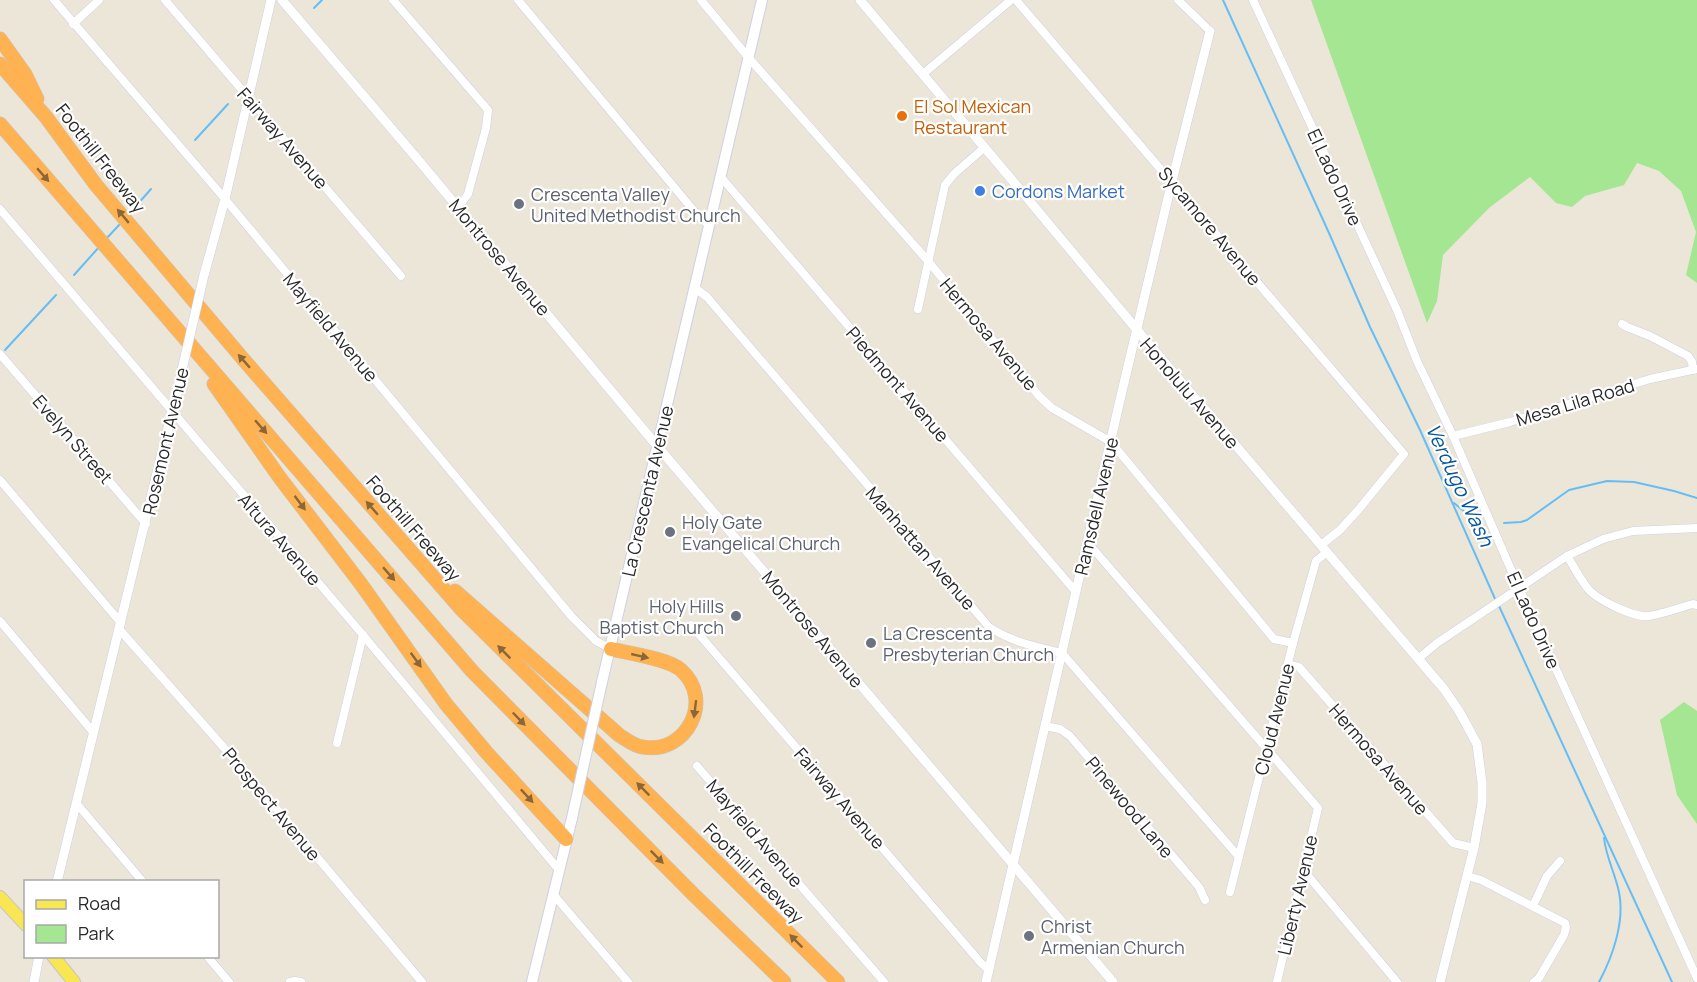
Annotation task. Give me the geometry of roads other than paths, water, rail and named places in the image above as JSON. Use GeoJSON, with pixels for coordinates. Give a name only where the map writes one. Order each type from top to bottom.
{"type":"FeatureCollection","features":[{"type":"Feature","properties":{"kind":"highway"},"geometry":{"type":"LineString","coordinates":[[0,39],[25,75],[46,117]]}},
{"type":"Feature","properties":{"kind":"highway","name":"Foothill Freeway"},"geometry":{"type":"LineString","coordinates":[[0,64],[46,117],[96,184],[243,359],[462,610],[838,982]]}},
{"type":"Feature","properties":{"kind":"highway"},"geometry":{"type":"LineString","coordinates":[[2,127],[472,671],[784,982]]}},
{"type":"Feature","properties":{"kind":"highway"},"geometry":{"type":"LineString","coordinates":[[168,319],[280,478],[361,584],[447,704],[566,839]]}},
{"type":"Feature","properties":{"kind":"highway"},"geometry":{"type":"LineString","coordinates":[[411,552],[631,744],[655,748],[678,740],[692,723],[696,712],[694,690],[689,679],[681,669],[669,663],[610,649]]}},
{"type":"Feature","properties":{"kind":"main road","name":"La Crescenta Avenue"},"geometry":{"type":"LineString","coordinates":[[532,982],[762,0]]}},
{"type":"Feature","properties":{"kind":"main road"},"geometry":{"type":"LineString","coordinates":[[0,897],[24,923]]}},
{"type":"Feature","properties":{"kind":"main road"},"geometry":{"type":"LineString","coordinates":[[54,958],[74,982]]}},
{"type":"Feature","properties":{"kind":"street","name":"Mayfield Avenue"},"geometry":{"type":"LineString","coordinates":[[54,0],[225,200],[572,617],[596,641],[610,649]]}},
{"type":"Feature","properties":{"kind":"street"},"geometry":{"type":"LineString","coordinates":[[73,24],[99,0]]}},
{"type":"Feature","properties":{"kind":"street","name":"Fairway Avenue"},"geometry":{"type":"LineString","coordinates":[[165,0],[401,276]]}},
{"type":"Feature","properties":{"kind":"street","name":"Rosemont Avenue"},"geometry":{"type":"LineString","coordinates":[[58,880],[146,524],[204,275],[225,200],[271,0]]}},
{"type":"Feature","properties":{"kind":"street","name":"Montrose Avenue"},"geometry":{"type":"LineString","coordinates":[[282,0],[1113,982]]}},
{"type":"Feature","properties":{"kind":"street"},"geometry":{"type":"LineString","coordinates":[[393,0],[488,110],[486,128],[468,194],[458,208]]}},
{"type":"Feature","properties":{"kind":"street"},"geometry":{"type":"LineString","coordinates":[[518,0],[699,217],[710,225]]}},
{"type":"Feature","properties":{"kind":"street","name":"Hermosa Avenue"},"geometry":{"type":"LineString","coordinates":[[701,0],[748,57],[928,261],[1048,405],[1111,442],[1274,639],[1293,644]]}},
{"type":"Feature","properties":{"kind":"street","name":"Honolulu Avenue"},"geometry":{"type":"LineString","coordinates":[[860,0],[1138,331],[1444,689],[1459,711],[1477,744],[1482,803],[1474,848],[1440,982]]}},
{"type":"Feature","properties":{"kind":"street"},"geometry":{"type":"LineString","coordinates":[[923,74],[1011,0]]}},
{"type":"Feature","properties":{"kind":"street","name":"Sycamore Avenue"},"geometry":{"type":"LineString","coordinates":[[1016,0],[1404,454]]}},
{"type":"Feature","properties":{"kind":"street"},"geometry":{"type":"LineString","coordinates":[[1178,0],[1210,31]]}},
{"type":"Feature","properties":{"kind":"street","name":"El Lado Drive"},"geometry":{"type":"LineString","coordinates":[[1253,0],[1397,310],[1417,362],[1453,436],[1519,588],[1697,978]]}},
{"type":"Feature","properties":{"kind":"street","name":"Ramsdell Avenue"},"geometry":{"type":"LineString","coordinates":[[986,982],[1172,181],[1210,31]]}},
{"type":"Feature","properties":{"kind":"street"},"geometry":{"type":"LineString","coordinates":[[918,309],[945,185],[985,147]]}},
{"type":"Feature","properties":{"kind":"street","name":"Piedmont Avenue"},"geometry":{"type":"LineString","coordinates":[[720,176],[1076,592]]}},
{"type":"Feature","properties":{"kind":"street","name":"Altura Avenue"},"geometry":{"type":"LineString","coordinates":[[0,209],[363,635],[558,870]]}},
{"type":"Feature","properties":{"kind":"street","name":"Manhattan Avenue"},"geometry":{"type":"LineString","coordinates":[[694,288],[707,297],[989,627],[1020,643],[1062,653]]}},
{"type":"Feature","properties":{"kind":"street"},"geometry":{"type":"LineString","coordinates":[[1622,324],[1688,356],[1695,370]]}},
{"type":"Feature","properties":{"kind":"street","name":"Evelyn Street"},"geometry":{"type":"LineString","coordinates":[[0,354],[146,524]]}},
{"type":"Feature","properties":{"kind":"street","name":"Mesa Lila Road"},"geometry":{"type":"LineString","coordinates":[[1453,436],[1510,422],[1650,379],[1695,370]]}},
{"type":"Feature","properties":{"kind":"street","name":"Cloud Avenue"},"geometry":{"type":"LineString","coordinates":[[1230,892],[1316,561],[1324,548],[1404,454]]}},
{"type":"Feature","properties":{"kind":"street","name":"Prospect Avenue"},"geometry":{"type":"LineString","coordinates":[[0,480],[120,626],[422,982]]}},
{"type":"Feature","properties":{"kind":"street"},"geometry":{"type":"LineString","coordinates":[[1418,659],[1437,643],[1567,556],[1603,539],[1645,530],[1697,528]]}},
{"type":"Feature","properties":{"kind":"street"},"geometry":{"type":"LineString","coordinates":[[1089,543],[1267,749]]}},
{"type":"Feature","properties":{"kind":"street"},"geometry":{"type":"LineString","coordinates":[[1567,556],[1590,591],[1630,614],[1647,617],[1697,605]]}},
{"type":"Feature","properties":{"kind":"street"},"geometry":{"type":"LineString","coordinates":[[0,621],[93,732]]}},
{"type":"Feature","properties":{"kind":"street","name":"Fairway Avenue"},"geometry":{"type":"LineString","coordinates":[[691,624],[989,970]]}},
{"type":"Feature","properties":{"kind":"street"},"geometry":{"type":"LineString","coordinates":[[337,743],[363,635]]}},
{"type":"Feature","properties":{"kind":"street"},"geometry":{"type":"LineString","coordinates":[[1062,653],[1239,857]]}},
{"type":"Feature","properties":{"kind":"street","name":"Hermosa Avenue"},"geometry":{"type":"LineString","coordinates":[[1288,664],[1299,667],[1453,843],[1474,848]]}},
{"type":"Feature","properties":{"kind":"street","name":"Pinewood Lane"},"geometry":{"type":"LineString","coordinates":[[1046,726],[1060,729],[1070,736],[1199,887],[1205,900]]}},
{"type":"Feature","properties":{"kind":"street","name":"Liberty Avenue"},"geometry":{"type":"LineString","coordinates":[[1267,749],[1318,808],[1277,982]]}},
{"type":"Feature","properties":{"kind":"street","name":"Mayfield Avenue"},"geometry":{"type":"LineString","coordinates":[[697,766],[884,982]]}},
{"type":"Feature","properties":{"kind":"street"},"geometry":{"type":"LineString","coordinates":[[77,804],[141,880]]}},
{"type":"Feature","properties":{"kind":"street"},"geometry":{"type":"LineString","coordinates":[[1533,906],[1547,876],[1560,861]]}},
{"type":"Feature","properties":{"kind":"street"},"geometry":{"type":"LineString","coordinates":[[1304,871],[1397,982]]}},
{"type":"Feature","properties":{"kind":"street"},"geometry":{"type":"LineString","coordinates":[[1467,876],[1481,880],[1533,906],[1562,921],[1566,927],[1539,978],[1534,982]]}},
{"type":"Feature","properties":{"kind":"street"},"geometry":{"type":"LineString","coordinates":[[553,894],[628,982]]}},
{"type":"Feature","properties":{"kind":"street"},"geometry":{"type":"LineString","coordinates":[[34,982],[39,958]]}},
{"type":"Feature","properties":{"kind":"street"},"geometry":{"type":"LineString","coordinates":[[208,958],[229,982]]}},
{"type":"Feature","properties":{"kind":"street"},"geometry":{"type":"LineString","coordinates":[[290,982],[301,982]]}},
{"type":"Feature","properties":{"kind":"waterway"},"geometry":{"type":"LineString","coordinates":[[314,8],[322,0]]}},
{"type":"Feature","properties":{"kind":"waterway","name":"Verdugo Wash"},"geometry":{"type":"LineString","coordinates":[[1223,0],[1496,601]]}},
{"type":"Feature","properties":{"kind":"waterway"},"geometry":{"type":"LineString","coordinates":[[195,140],[228,104]]}},
{"type":"Feature","properties":{"kind":"waterway"},"geometry":{"type":"LineString","coordinates":[[128,215],[151,189]]}},
{"type":"Feature","properties":{"kind":"waterway"},"geometry":{"type":"LineString","coordinates":[[106,239],[120,224]]}},
{"type":"Feature","properties":{"kind":"waterway"},"geometry":{"type":"LineString","coordinates":[[74,275],[100,246]]}},
{"type":"Feature","properties":{"kind":"waterway"},"geometry":{"type":"LineString","coordinates":[[5,350],[56,295]]}},
{"type":"Feature","properties":{"kind":"waterway"},"geometry":{"type":"LineString","coordinates":[[1504,523],[1527,520],[1569,490],[1607,481],[1634,482],[1697,498]]}},
{"type":"Feature","properties":{"kind":"waterway"},"geometry":{"type":"LineString","coordinates":[[1454,503],[1469,518]]}},
{"type":"Feature","properties":{"kind":"waterway","name":"Verdugo Wash"},"geometry":{"type":"LineString","coordinates":[[1499,606],[1672,982]]}},
{"type":"Feature","properties":{"kind":"waterway"},"geometry":{"type":"LineString","coordinates":[[1599,982],[1613,950],[1620,915],[1619,892],[1604,838]]}},
{"type":"Feature","properties":{"kind":"place","name":"El Sol Mexican Restaurant"},"geometry":{"type":"Point","coordinates":[902,116]}},
{"type":"Feature","properties":{"kind":"place","name":"Cordons Market"},"geometry":{"type":"Point","coordinates":[980,191]}},
{"type":"Feature","properties":{"kind":"place","name":"Crescenta Valley United Methodist Church"},"geometry":{"type":"Point","coordinates":[519,204]}},
{"type":"Feature","properties":{"kind":"place","name":"Holy Gate Evangelical Church"},"geometry":{"type":"Point","coordinates":[670,532]}},
{"type":"Feature","properties":{"kind":"place","name":"Holy Hills Baptist Church"},"geometry":{"type":"Point","coordinates":[736,616]}},
{"type":"Feature","properties":{"kind":"place","name":"La Crescenta Presbyterian Church"},"geometry":{"type":"Point","coordinates":[871,643]}},
{"type":"Feature","properties":{"kind":"place","name":"Christ Armenian Church"},"geometry":{"type":"Point","coordinates":[1029,936]}}]}
